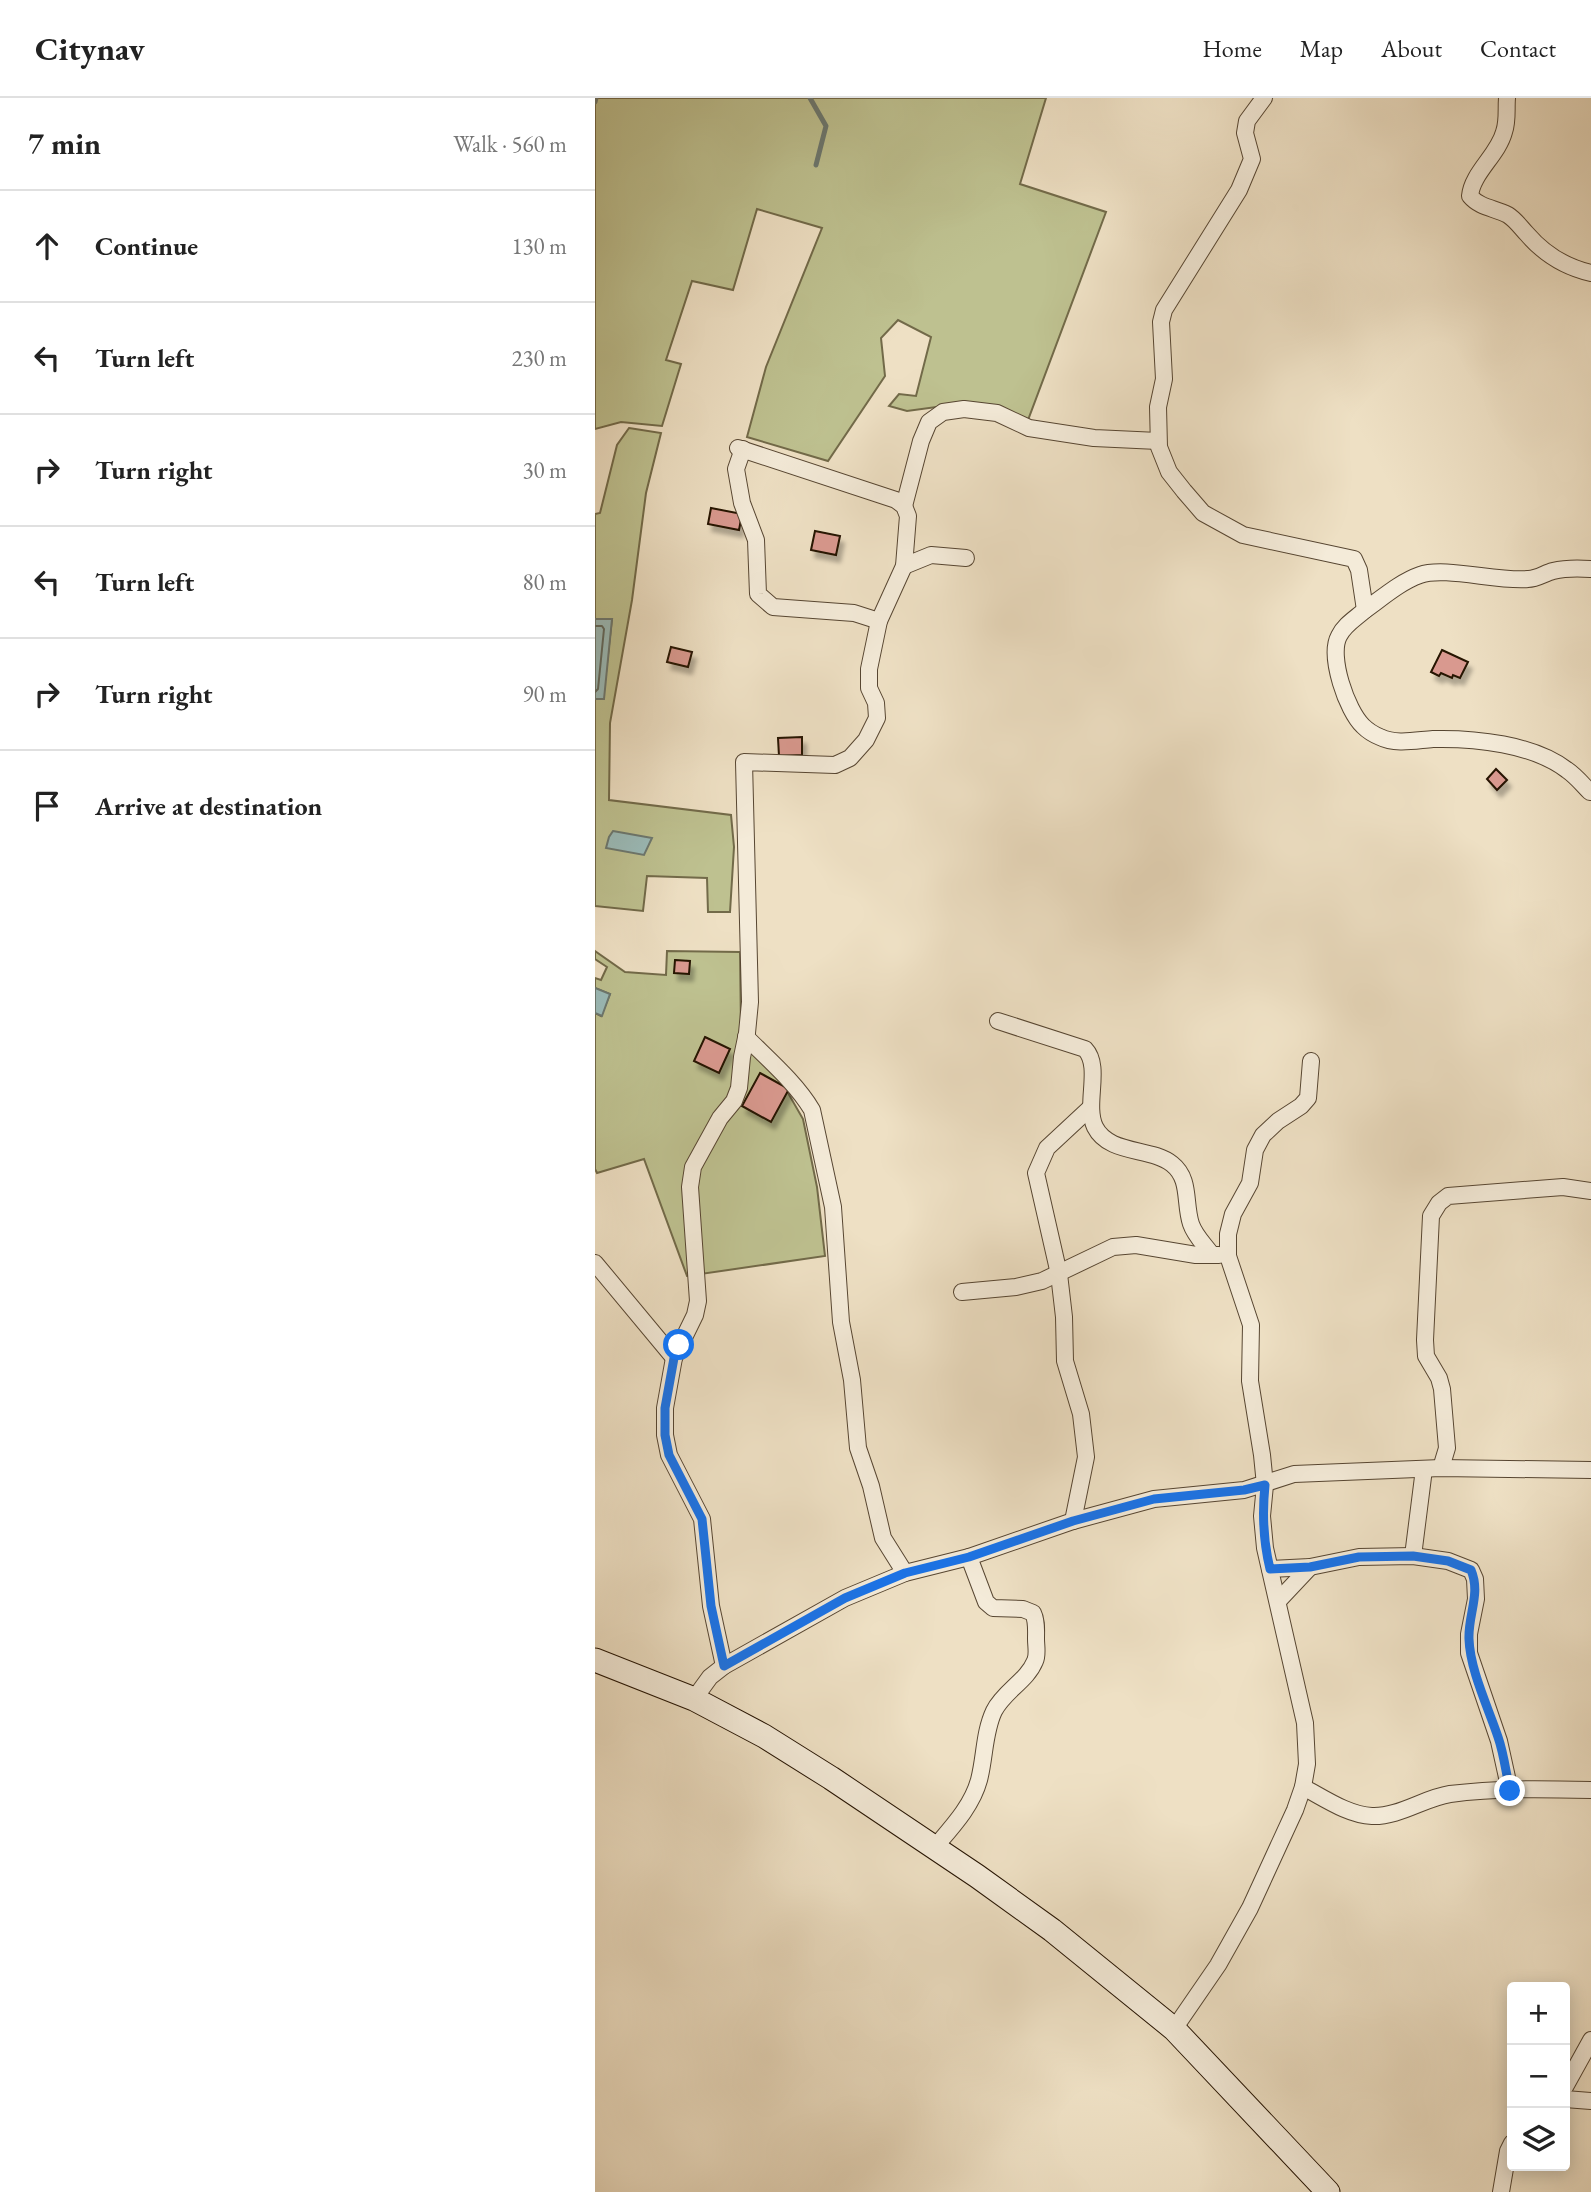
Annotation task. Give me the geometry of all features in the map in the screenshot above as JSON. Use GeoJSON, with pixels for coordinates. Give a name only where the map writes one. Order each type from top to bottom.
{"type":"FeatureCollection","features":[{"type":"Feature","properties":{"kind":"street"},"geometry":{"type":"LineString","coordinates":[[1264,98],[1247,121],[1245,133],[1252,159],[1239,190],[1164,310],[1161,322],[1164,379],[1157,407],[1159,447],[1176,482],[1203,513],[1221,524],[1243,535],[1355,559],[1365,610]]}},
{"type":"Feature","properties":{"kind":"street"},"geometry":{"type":"LineString","coordinates":[[1507,98],[1504,132],[1474,180],[1470,196],[1475,202],[1509,216],[1542,251],[1573,269],[1591,273]]}},
{"type":"Feature","properties":{"kind":"street"},"geometry":{"type":"LineString","coordinates":[[904,506],[921,441],[929,422],[943,412],[964,409],[997,413],[1029,428],[1094,438],[1158,441]]}},
{"type":"Feature","properties":{"kind":"street"},"geometry":{"type":"LineString","coordinates":[[724,1666],[711,1606],[702,1519],[669,1455],[665,1435],[665,1408],[674,1358],[695,1315],[698,1301],[690,1187],[693,1167],[720,1118],[734,1101],[739,1088],[746,1037],[750,979],[744,762],[835,765],[850,758],[866,740],[877,718],[876,703],[869,688],[869,669],[879,621],[904,566],[908,516],[904,506],[896,499],[741,449],[736,469],[742,503],[756,540],[758,594],[773,607],[855,613],[879,621]]}},
{"type":"Feature","properties":{"kind":"street"},"geometry":{"type":"LineString","coordinates":[[904,566],[931,555],[966,558]]}},
{"type":"Feature","properties":{"kind":"street"},"geometry":{"type":"LineString","coordinates":[[1590,792],[1567,769],[1540,756],[1510,747],[1474,740],[1382,739],[1363,726],[1354,714],[1343,689],[1335,648],[1338,637],[1346,626],[1365,610],[1393,590],[1427,573],[1509,580],[1532,579],[1552,571],[1591,569]]}},
{"type":"Feature","properties":{"kind":"street"},"geometry":{"type":"LineString","coordinates":[[998,1021],[1085,1049],[1090,1055],[1090,1108],[1096,1129],[1107,1140],[1170,1162],[1181,1173],[1192,1225],[1220,1255],[1251,1325],[1251,1395],[1265,1485],[1262,1516],[1265,1548],[1305,1723],[1308,1755],[1303,1787],[1295,1810],[1250,1908],[1217,1965],[1174,2029]]}},
{"type":"Feature","properties":{"kind":"street"},"geometry":{"type":"LineString","coordinates":[[746,1037],[790,1082],[812,1110],[833,1207],[841,1322],[852,1380],[858,1448],[871,1486],[883,1538],[905,1573]]}},
{"type":"Feature","properties":{"kind":"street"},"geometry":{"type":"LineString","coordinates":[[1220,1255],[1233,1214],[1250,1183],[1255,1150],[1263,1135],[1308,1098],[1311,1061]]}},
{"type":"Feature","properties":{"kind":"street"},"geometry":{"type":"LineString","coordinates":[[1073,1521],[1086,1457],[1081,1414],[1065,1361],[1059,1274],[1036,1173],[1047,1148],[1090,1108]]}},
{"type":"Feature","properties":{"kind":"street"},"geometry":{"type":"LineString","coordinates":[[1441,1468],[1447,1448],[1441,1389],[1439,1378],[1426,1356],[1425,1340],[1431,1216],[1439,1203],[1448,1196],[1563,1186],[1591,1191]]}},
{"type":"Feature","properties":{"kind":"street"},"geometry":{"type":"LineString","coordinates":[[962,1292],[1016,1287],[1042,1281],[1113,1247],[1136,1245],[1196,1255],[1220,1255]]}},
{"type":"Feature","properties":{"kind":"street"},"geometry":{"type":"LineString","coordinates":[[595,1263],[674,1358]]}},
{"type":"Feature","properties":{"kind":"street"},"geometry":{"type":"LineString","coordinates":[[694,1699],[710,1677],[724,1666],[845,1598],[905,1573],[969,1557],[1073,1521],[1154,1499],[1244,1490],[1294,1474],[1441,1468],[1591,1470]]}},
{"type":"Feature","properties":{"kind":"street"},"geometry":{"type":"LineString","coordinates":[[1413,1556],[1424,1469]]}},
{"type":"Feature","properties":{"kind":"street"},"geometry":{"type":"LineString","coordinates":[[1270,1569],[1310,1567],[1359,1557],[1413,1556],[1448,1561],[1471,1570],[1475,1579],[1476,1599],[1469,1634],[1469,1653],[1499,1741],[1510,1791]]}},
{"type":"Feature","properties":{"kind":"street"},"geometry":{"type":"LineString","coordinates":[[935,1847],[965,1811],[978,1783],[994,1710],[1036,1660],[1036,1617],[1023,1609],[993,1608],[986,1602],[969,1557]]}},
{"type":"Feature","properties":{"kind":"street"},"geometry":{"type":"LineString","coordinates":[[1278,1601],[1310,1567]]}},
{"type":"Feature","properties":{"kind":"street"},"geometry":{"type":"LineString","coordinates":[[595,1660],[694,1699],[764,1736],[935,1847],[1052,1930],[1174,2029],[1328,2192]]}},
{"type":"Feature","properties":{"kind":"street"},"geometry":{"type":"LineString","coordinates":[[1303,1787],[1353,1813],[1374,1816],[1399,1811],[1448,1794],[1535,1789],[1591,1790]]}},
{"type":"Feature","properties":{"kind":"street"},"geometry":{"type":"LineString","coordinates":[[1570,2078],[1591,2040]]}},
{"type":"Feature","properties":{"kind":"street"},"geometry":{"type":"LineString","coordinates":[[1570,2099],[1591,2101]]}},
{"type":"Feature","properties":{"kind":"street"},"geometry":{"type":"LineString","coordinates":[[1501,2192],[1507,2157]]}},
{"type":"Feature","properties":{"kind":"green space"},"geometry":{"type":"Polygon","coordinates":[[[595,98],[1046,98],[1020,184],[1106,212],[1028,420],[966,403],[907,411],[889,406],[899,394],[916,396],[931,337],[898,320],[881,338],[885,376],[828,461],[747,437],[766,367],[822,228],[757,209],[733,290],[692,281],[666,360],[681,364],[662,426],[621,422],[595,429],[595,98]]]}},
{"type":"Feature","properties":{"kind":"green space"},"geometry":{"type":"Polygon","coordinates":[[[629,428],[661,433],[646,493],[632,600],[610,723],[609,800],[731,815],[734,847],[730,912],[708,912],[707,878],[647,876],[643,911],[595,906],[595,699],[603,699],[612,619],[595,619],[595,514],[600,513],[617,445],[629,428]]]}},
{"type":"Feature","properties":{"kind":"green space"},"geometry":{"type":"Polygon","coordinates":[[[595,951],[625,972],[666,975],[667,951],[740,952],[741,1030],[780,1079],[803,1119],[817,1187],[825,1256],[687,1276],[644,1159],[597,1173],[595,1013],[601,1016],[610,994],[595,988],[595,978],[601,980],[607,967],[595,959],[595,951]]]}},
{"type":"Feature","properties":{"kind":"water"},"geometry":{"type":"Polygon","coordinates":[[[595,619],[612,619],[604,699],[595,699],[595,619]]]}},
{"type":"Feature","properties":{"kind":"water"},"geometry":{"type":"Polygon","coordinates":[[[613,831],[652,838],[644,855],[606,848],[613,831]]]}},
{"type":"Feature","properties":{"kind":"water"},"geometry":{"type":"Polygon","coordinates":[[[595,988],[610,994],[602,1016],[595,1013],[595,988]]]}},
{"type":"Feature","properties":{"kind":"building"},"geometry":{"type":"Polygon","coordinates":[[[711,508],[742,514],[739,530],[708,524],[711,508]]]}},
{"type":"Feature","properties":{"kind":"building"},"geometry":{"type":"Polygon","coordinates":[[[815,531],[840,536],[836,555],[811,550],[815,531]]]}},
{"type":"Feature","properties":{"kind":"building"},"geometry":{"type":"Polygon","coordinates":[[[671,647],[692,652],[688,667],[667,662],[671,647]]]}},
{"type":"Feature","properties":{"kind":"building"},"geometry":{"type":"Polygon","coordinates":[[[1442,650],[1468,662],[1460,678],[1441,673],[1439,676],[1431,672],[1442,650]]]}},
{"type":"Feature","properties":{"kind":"building"},"geometry":{"type":"Polygon","coordinates":[[[802,737],[802,755],[779,756],[778,738],[802,737]]]}},
{"type":"Feature","properties":{"kind":"building"},"geometry":{"type":"Polygon","coordinates":[[[1496,769],[1507,780],[1497,790],[1487,779],[1496,769]]]}},
{"type":"Feature","properties":{"kind":"building"},"geometry":{"type":"Polygon","coordinates":[[[675,960],[690,961],[689,974],[674,973],[675,960]]]}},
{"type":"Feature","properties":{"kind":"building"},"geometry":{"type":"Polygon","coordinates":[[[705,1037],[730,1049],[719,1073],[694,1061],[705,1037]]]}},
{"type":"Feature","properties":{"kind":"building"},"geometry":{"type":"Polygon","coordinates":[[[760,1073],[789,1089],[771,1122],[742,1106],[760,1073]]]}},
{"type":"Feature","properties":{"kind":"waterway"},"geometry":{"type":"LineString","coordinates":[[595,102],[596,98]]}},
{"type":"Feature","properties":{"kind":"waterway"},"geometry":{"type":"LineString","coordinates":[[810,98],[826,126],[816,165]]}},
{"type":"Feature","properties":{"kind":"route"},"geometry":{"type":"LineString","coordinates":[[679,1345],[665,1408],[665,1435],[669,1455],[702,1519],[711,1606],[724,1666],[845,1598],[905,1573],[969,1557],[1073,1521],[1154,1499],[1244,1490],[1265,1485],[1262,1516],[1270,1569],[1310,1567],[1359,1557],[1413,1556],[1448,1561],[1471,1570],[1475,1579],[1476,1599],[1469,1634],[1469,1653],[1499,1741],[1510,1791]]}}]}
